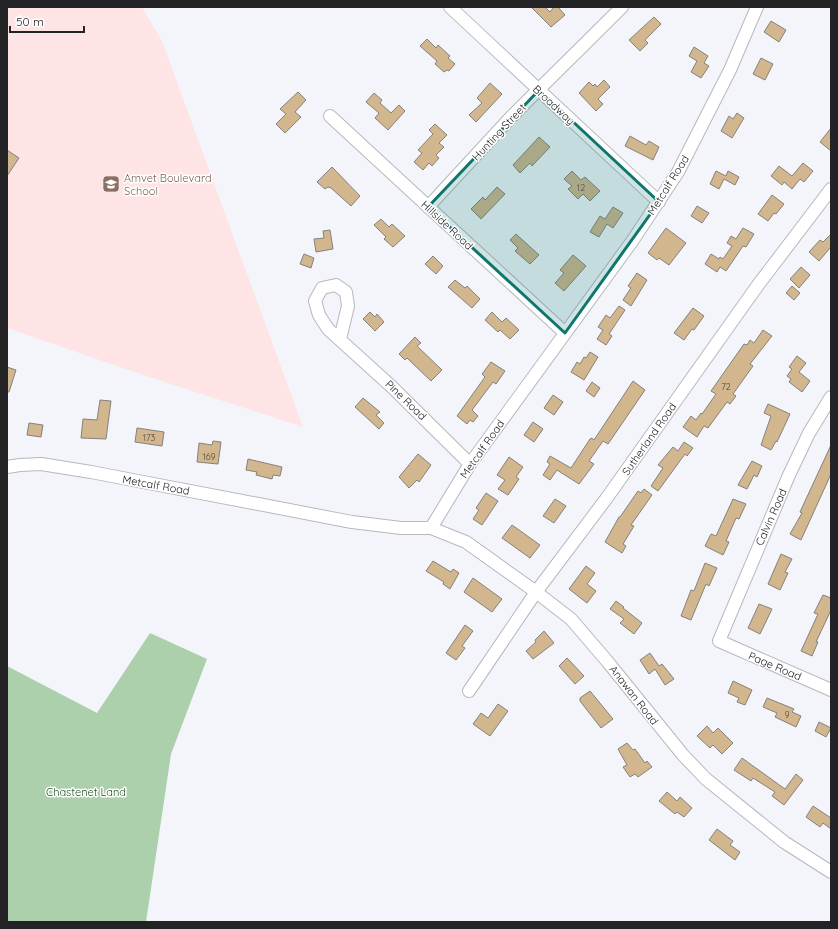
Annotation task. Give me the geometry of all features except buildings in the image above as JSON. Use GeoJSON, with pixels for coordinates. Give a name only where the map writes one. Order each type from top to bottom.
{"type":"FeatureCollection","features":[{"type":"Feature","properties":{"kind":"street","name":"Broadway"},"geometry":{"type":"LineString","coordinates":[[450,7],[659,202]]}},
{"type":"Feature","properties":{"kind":"street","name":"Hunting Street"},"geometry":{"type":"LineString","coordinates":[[428,208],[538,90],[622,7]]}},
{"type":"Feature","properties":{"kind":"street","name":"Metcalf Road"},"geometry":{"type":"LineString","coordinates":[[7,467],[42,464],[352,522],[401,528],[431,528],[470,464],[659,202],[678,172],[730,70],[757,7]]}},
{"type":"Feature","properties":{"kind":"street","name":"Hillside Road"},"geometry":{"type":"LineString","coordinates":[[330,116],[564,333]]}},
{"type":"Feature","properties":{"kind":"street","name":"Sutherland Road"},"geometry":{"type":"LineString","coordinates":[[469,691],[536,592],[606,499],[762,279],[831,189]]}},
{"type":"Feature","properties":{"kind":"street","name":"Pine Road"},"geometry":{"type":"LineString","coordinates":[[340,339],[392,387],[470,464]]}},
{"type":"Feature","properties":{"kind":"street","name":"Calvin Road"},"geometry":{"type":"LineString","coordinates":[[718,641],[789,475],[809,433],[831,397]]}},
{"type":"Feature","properties":{"kind":"street","name":"Anawan Road"},"geometry":{"type":"LineString","coordinates":[[431,528],[466,542],[536,592],[570,619],[592,642],[658,726],[706,779],[784,842],[831,872]]}},
{"type":"Feature","properties":{"kind":"street","name":"Page Road"},"geometry":{"type":"LineString","coordinates":[[718,641],[830,687]]}},
{"type":"Feature","properties":{"kind":"highlighted area"},"geometry":{"type":"Polygon","coordinates":[[[539,90],[659,202],[565,333],[428,207],[539,90]]]}},
{"type":"Feature","properties":{"kind":"shaded area","name":"Amvet Boulevard School"},"geometry":{"type":"Polygon","coordinates":[[[7,7],[142,7],[162,41],[303,427],[140,374],[7,328],[7,7]]]}},
{"type":"Feature","properties":{"kind":"green space","name":"Chastenet Land"},"geometry":{"type":"Polygon","coordinates":[[[150,633],[207,659],[171,754],[146,922],[7,922],[7,666],[97,713],[150,633]]]}},
{"type":"Feature","properties":{"kind":"place","name":"Amvet Boulevard School"},"geometry":{"type":"Point","coordinates":[111,184]}}]}
